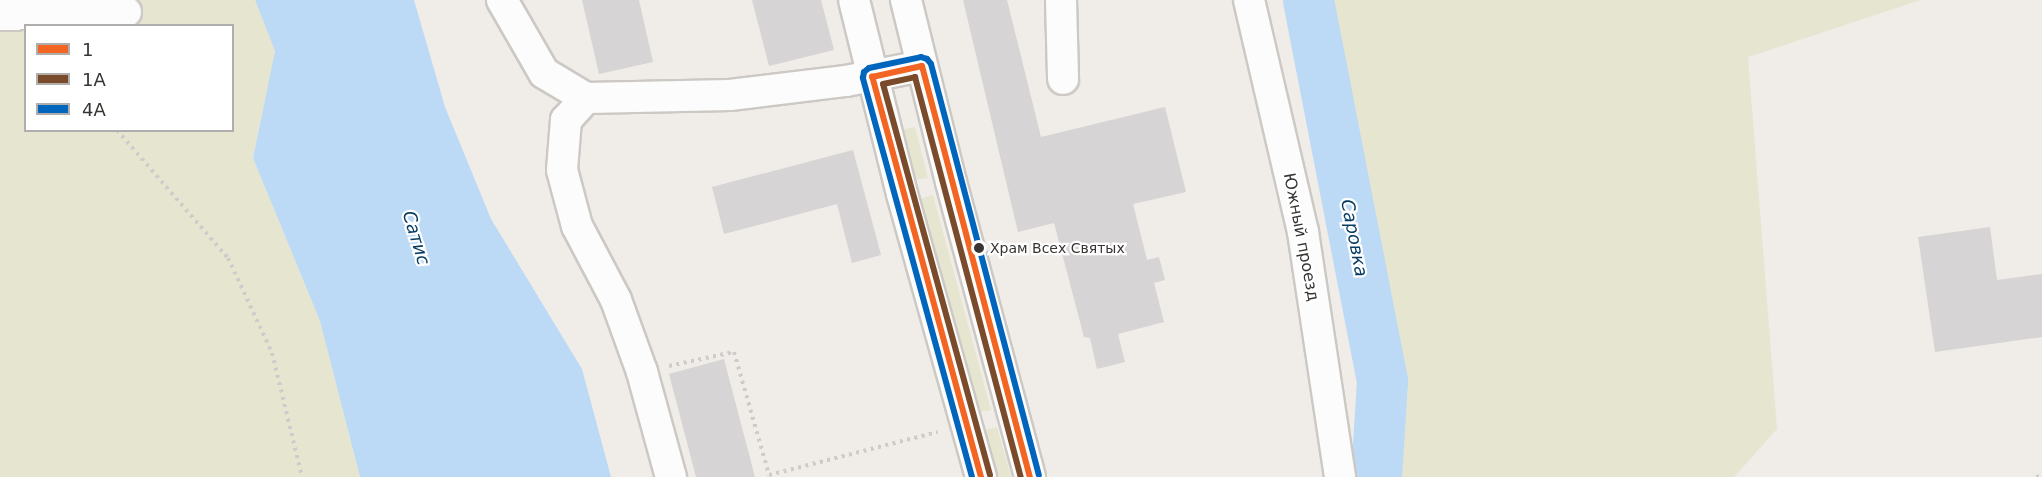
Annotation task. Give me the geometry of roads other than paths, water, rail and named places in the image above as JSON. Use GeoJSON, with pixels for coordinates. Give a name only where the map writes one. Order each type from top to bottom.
{"type":"FeatureCollection","features":[{"type":"Feature","properties":{"kind":"street"},"geometry":{"type":"LineString","coordinates":[[502,0],[544,74],[586,98],[730,95],[872,76],[922,66]]}},
{"type":"Feature","properties":{"kind":"street"},"geometry":{"type":"LineString","coordinates":[[854,0],[902,194],[981,477]]}},
{"type":"Feature","properties":{"kind":"street"},"geometry":{"type":"LineString","coordinates":[[906,0],[1030,477]]}},
{"type":"Feature","properties":{"kind":"street"},"geometry":{"type":"LineString","coordinates":[[1061,0],[1063,79]]}},
{"type":"Feature","properties":{"kind":"street","name":"Южный проезд"},"geometry":{"type":"LineString","coordinates":[[1250,0],[1303,232],[1340,477]]}},
{"type":"Feature","properties":{"kind":"street"},"geometry":{"type":"LineString","coordinates":[[0,15],[126,12]]}},
{"type":"Feature","properties":{"kind":"street"},"geometry":{"type":"LineString","coordinates":[[586,98],[566,120],[562,170],[577,226],[616,300],[642,372],[671,477]]}},
{"type":"Feature","properties":{"kind":"water","name":"Сатис"},"geometry":{"type":"Polygon","coordinates":[[[255,0],[414,0],[445,107],[491,219],[582,369],[611,477],[360,477],[320,321],[253,158],[275,51],[255,0]]]}},
{"type":"Feature","properties":{"kind":"waterway","name":"Саровка"},"geometry":{"type":"LineString","coordinates":[[1308,0],[1382,381],[1376,477]]}},
{"type":"Feature","properties":{"kind":"place","name":"Храм Всех Святых"},"geometry":{"type":"Point","coordinates":[979,248]}}]}
